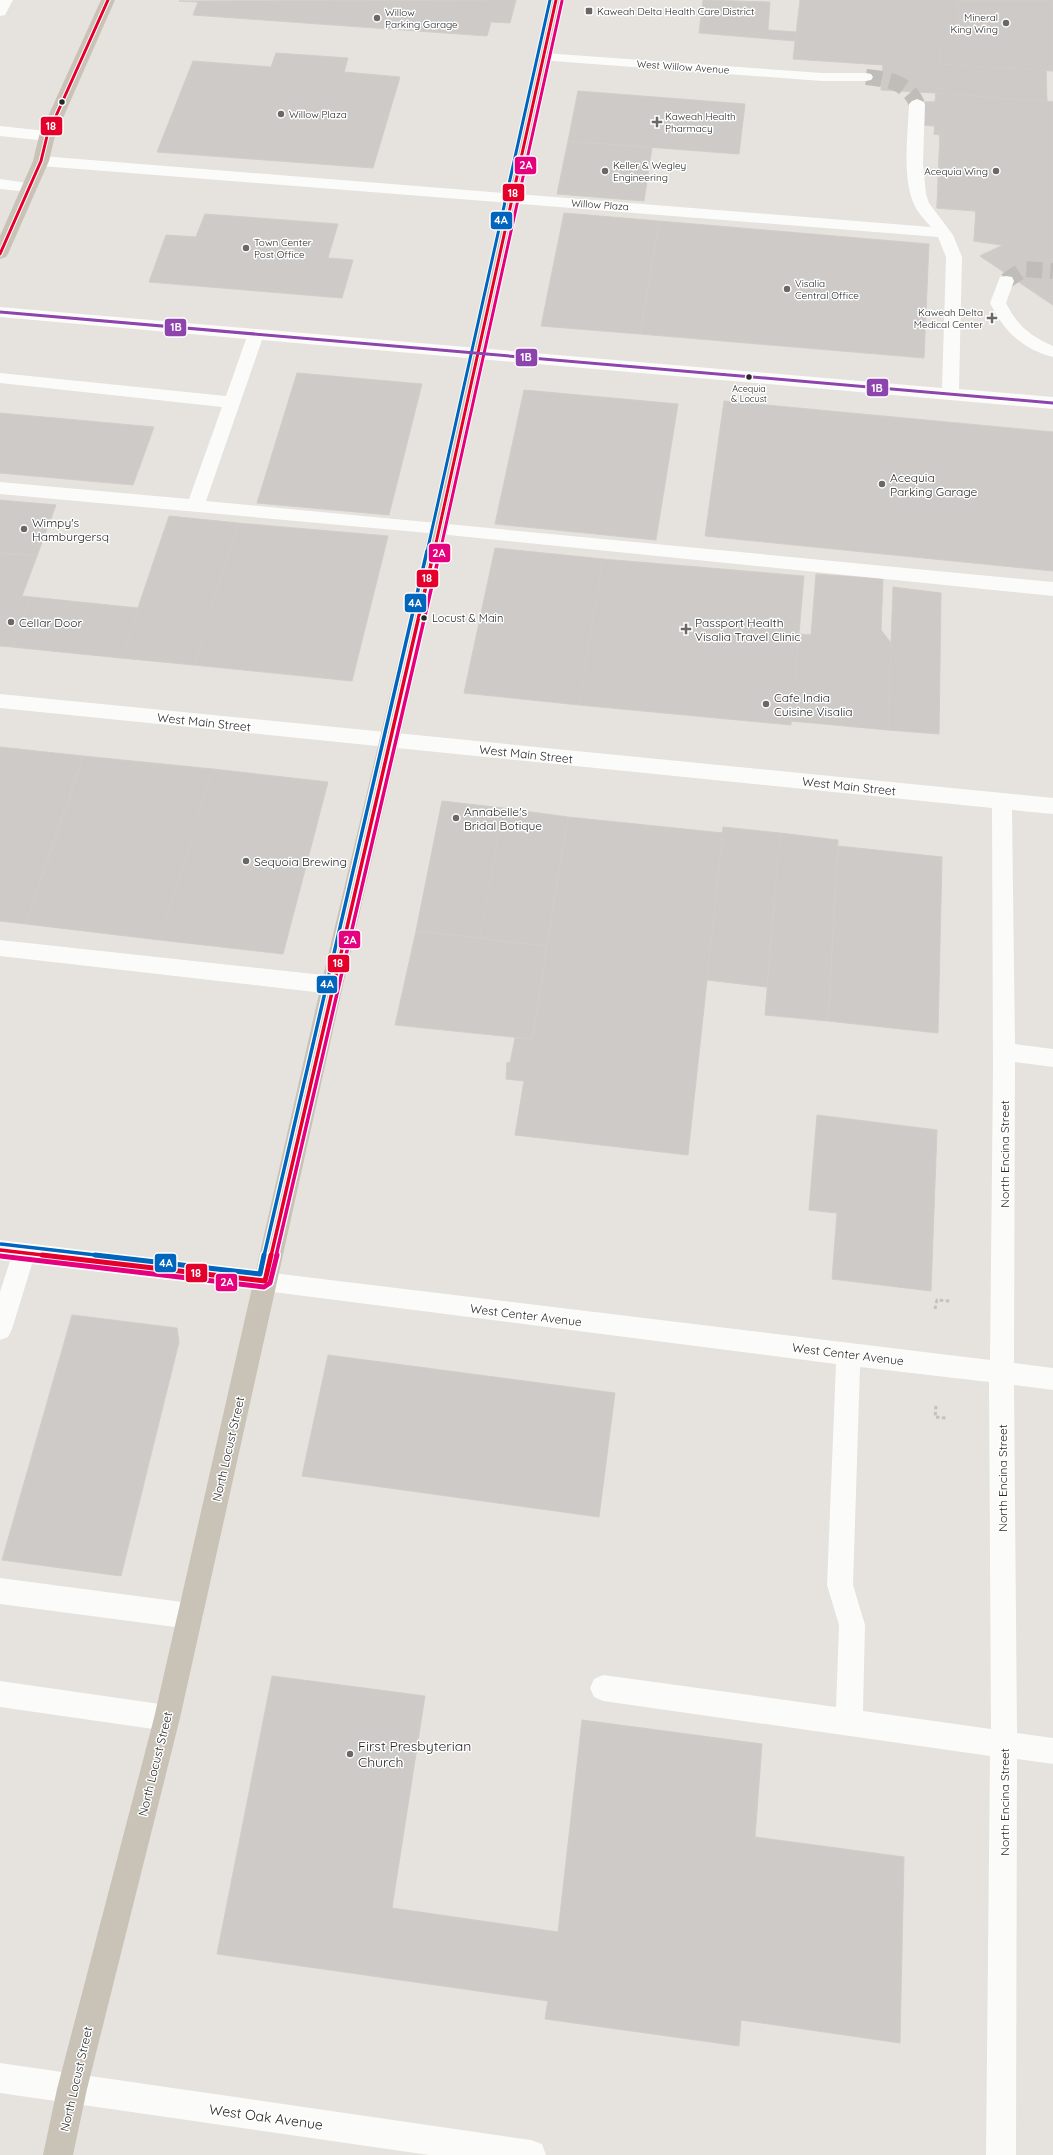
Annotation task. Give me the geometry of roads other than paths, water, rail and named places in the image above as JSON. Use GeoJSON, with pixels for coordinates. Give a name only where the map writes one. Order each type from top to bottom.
{"type":"FeatureCollection","features":[{"type":"Feature","properties":{"kind":"main road"},"geometry":{"type":"LineString","coordinates":[[0,254],[41,161],[47,136],[108,0]]}},
{"type":"Feature","properties":{"kind":"main road","name":"North Locust Street"},"geometry":{"type":"LineString","coordinates":[[58,2155],[72,2089],[167,1718],[332,985],[439,528],[556,0]]}},
{"type":"Feature","properties":{"kind":"street"},"geometry":{"type":"LineString","coordinates":[[0,12],[6,0]]}},
{"type":"Feature","properties":{"kind":"street","name":"West Willow Avenue"},"geometry":{"type":"LineString","coordinates":[[544,57],[822,77],[866,77]]}},
{"type":"Feature","properties":{"kind":"street"},"geometry":{"type":"LineString","coordinates":[[917,104],[915,164],[918,194],[921,204],[943,232],[954,257],[950,394]]}},
{"type":"Feature","properties":{"kind":"street"},"geometry":{"type":"LineString","coordinates":[[0,130],[47,136]]}},
{"type":"Feature","properties":{"kind":"street","name":"Willow Plaza"},"geometry":{"type":"LineString","coordinates":[[41,161],[943,232]]}},
{"type":"Feature","properties":{"kind":"street"},"geometry":{"type":"LineString","coordinates":[[0,184],[29,187]]}},
{"type":"Feature","properties":{"kind":"street"},"geometry":{"type":"LineString","coordinates":[[1006,281],[998,303],[1006,322],[1026,341],[1053,352]]}},
{"type":"Feature","properties":{"kind":"street"},"geometry":{"type":"LineString","coordinates":[[0,312],[477,352],[1053,403]]}},
{"type":"Feature","properties":{"kind":"street"},"geometry":{"type":"LineString","coordinates":[[196,505],[256,334]]}},
{"type":"Feature","properties":{"kind":"street"},"geometry":{"type":"LineString","coordinates":[[0,378],[232,402]]}},
{"type":"Feature","properties":{"kind":"street"},"geometry":{"type":"LineString","coordinates":[[0,488],[439,528],[1053,589]]}},
{"type":"Feature","properties":{"kind":"street","name":"West Main Street"},"geometry":{"type":"LineString","coordinates":[[0,701],[1053,806]]}},
{"type":"Feature","properties":{"kind":"street","name":"North Encina Street"},"geometry":{"type":"LineString","coordinates":[[1001,2155],[1004,1743],[1001,1457],[1003,1373],[1004,1052],[1002,801]]}},
{"type":"Feature","properties":{"kind":"street"},"geometry":{"type":"LineString","coordinates":[[0,948],[332,985]]}},
{"type":"Feature","properties":{"kind":"street"},"geometry":{"type":"LineString","coordinates":[[1004,1052],[1053,1058]]}},
{"type":"Feature","properties":{"kind":"street","name":"West Center Avenue"},"geometry":{"type":"LineString","coordinates":[[0,1250],[265,1281],[848,1355],[1053,1379]]}},
{"type":"Feature","properties":{"kind":"street"},"geometry":{"type":"LineString","coordinates":[[0,1330],[24,1253]]}},
{"type":"Feature","properties":{"kind":"street"},"geometry":{"type":"LineString","coordinates":[[848,1355],[840,1585],[852,1625],[849,1722]]}},
{"type":"Feature","properties":{"kind":"street"},"geometry":{"type":"LineString","coordinates":[[0,1591],[190,1616]]}},
{"type":"Feature","properties":{"kind":"street"},"geometry":{"type":"LineString","coordinates":[[602,1688],[1053,1751]]}},
{"type":"Feature","properties":{"kind":"street"},"geometry":{"type":"LineString","coordinates":[[0,1694],[167,1718]]}},
{"type":"Feature","properties":{"kind":"street","name":"West Oak Avenue"},"geometry":{"type":"LineString","coordinates":[[0,2078],[532,2155]]}},
{"type":"Feature","properties":{"kind":"tunnel"},"geometry":{"type":"LineString","coordinates":[[866,77],[882,79],[902,86],[908,91],[917,104]]}},
{"type":"Feature","properties":{"kind":"tunnel"},"geometry":{"type":"LineString","coordinates":[[1006,281],[1024,269],[1053,271]]}},
{"type":"Feature","properties":{"kind":"place","name":"Kaweah Delta Health Care District"},"geometry":{"type":"Point","coordinates":[589,11]}},
{"type":"Feature","properties":{"kind":"place","name":"Willow Parking Garage"},"geometry":{"type":"Point","coordinates":[377,18]}},
{"type":"Feature","properties":{"kind":"place","name":"Mineral King Wing"},"geometry":{"type":"Point","coordinates":[1006,23]}},
{"type":"Feature","properties":{"kind":"place","name":"Willow Plaza"},"geometry":{"type":"Point","coordinates":[281,114]}},
{"type":"Feature","properties":{"kind":"place","name":"Kaweah Health Pharmacy"},"geometry":{"type":"Point","coordinates":[657,122]}},
{"type":"Feature","properties":{"kind":"place","name":"Keller & Wegley Engineering"},"geometry":{"type":"Point","coordinates":[605,171]}},
{"type":"Feature","properties":{"kind":"place","name":"Acequia Wing"},"geometry":{"type":"Point","coordinates":[996,171]}},
{"type":"Feature","properties":{"kind":"place","name":"Town Center Post Office"},"geometry":{"type":"Point","coordinates":[246,248]}},
{"type":"Feature","properties":{"kind":"place","name":"Visalia Central Office"},"geometry":{"type":"Point","coordinates":[787,289]}},
{"type":"Feature","properties":{"kind":"place","name":"Kaweah Delta Medical Center"},"geometry":{"type":"Point","coordinates":[992,318]}},
{"type":"Feature","properties":{"kind":"place","name":"Acequia & Locust"},"geometry":{"type":"Point","coordinates":[749,377]}},
{"type":"Feature","properties":{"kind":"place","name":"Acequia Parking Garage"},"geometry":{"type":"Point","coordinates":[882,484]}},
{"type":"Feature","properties":{"kind":"place","name":"Wimpy's Hamburgersq"},"geometry":{"type":"Point","coordinates":[24,529]}},
{"type":"Feature","properties":{"kind":"place","name":"Locust & Main"},"geometry":{"type":"Point","coordinates":[424,618]}},
{"type":"Feature","properties":{"kind":"place","name":"Cellar Door"},"geometry":{"type":"Point","coordinates":[11,622]}},
{"type":"Feature","properties":{"kind":"place","name":"Passport Health Visalia Travel Clinic"},"geometry":{"type":"Point","coordinates":[686,629]}},
{"type":"Feature","properties":{"kind":"place","name":"Cafe India Cuisine Visalia"},"geometry":{"type":"Point","coordinates":[766,704]}},
{"type":"Feature","properties":{"kind":"place","name":"Annabelle's Bridal Botique"},"geometry":{"type":"Point","coordinates":[456,818]}},
{"type":"Feature","properties":{"kind":"place","name":"Sequoia Brewing"},"geometry":{"type":"Point","coordinates":[246,861]}},
{"type":"Feature","properties":{"kind":"place","name":"First Presbyterian Church"},"geometry":{"type":"Point","coordinates":[350,1754]}}]}
